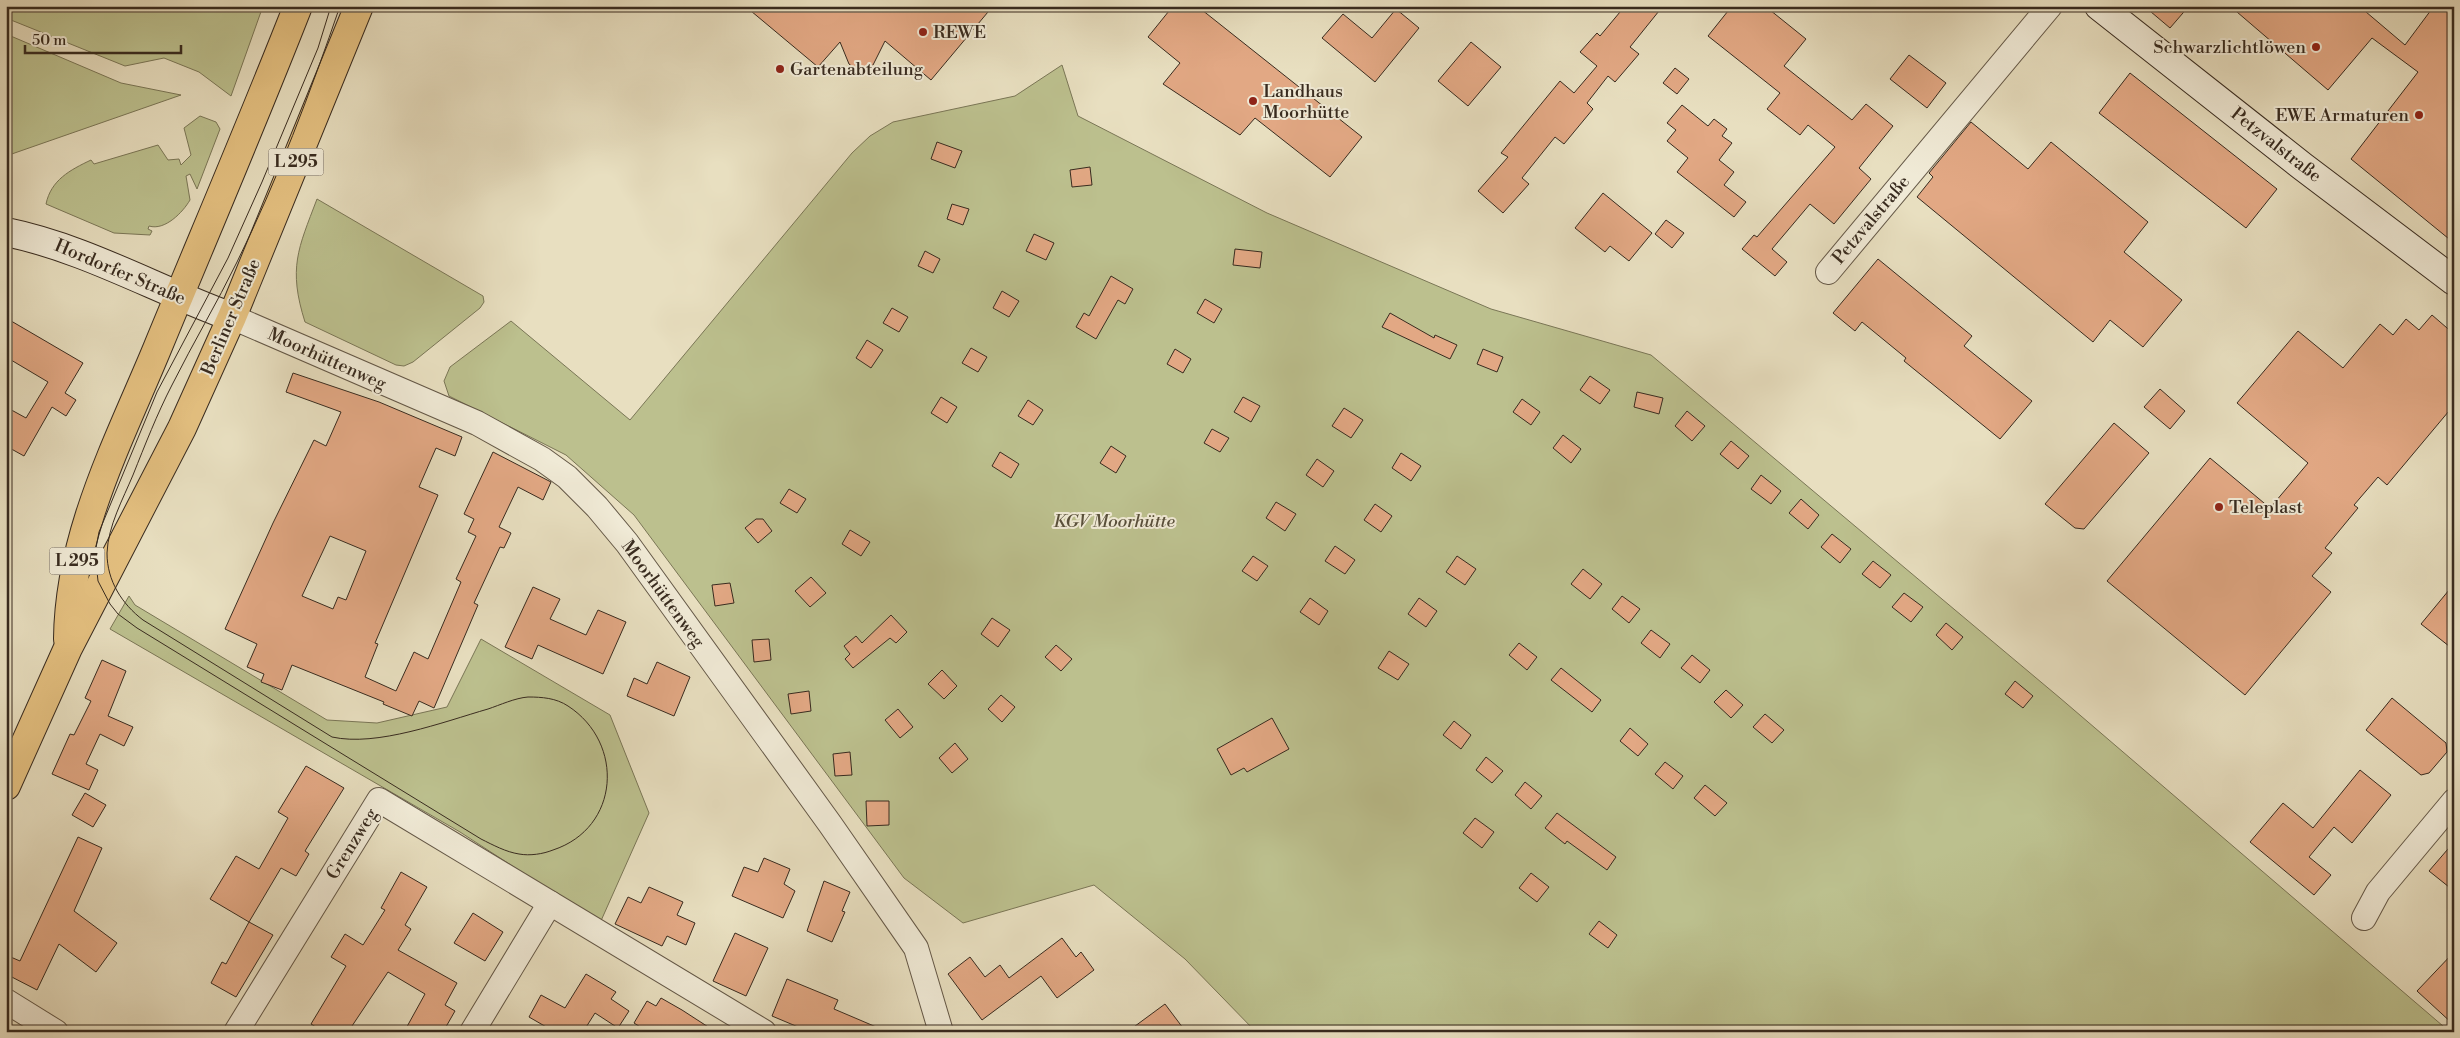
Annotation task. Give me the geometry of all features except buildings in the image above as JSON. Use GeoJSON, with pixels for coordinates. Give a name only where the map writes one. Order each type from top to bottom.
{"type":"FeatureCollection","features":[{"type":"Feature","properties":{"kind":"main road","name":"L 295"},"geometry":{"type":"LineString","coordinates":[[6,786],[68,648],[76,614],[89,513],[244,142],[298,6]]}},
{"type":"Feature","properties":{"kind":"main road","name":"Berliner Straße"},"geometry":{"type":"LineString","coordinates":[[76,614],[182,428],[232,318],[359,6]]}},
{"type":"Feature","properties":{"kind":"street","name":"Petzvalstraße"},"geometry":{"type":"LineString","coordinates":[[1828,272],[2050,6]]}},
{"type":"Feature","properties":{"kind":"street","name":"Petzvalstraße"},"geometry":{"type":"LineString","coordinates":[[2099,6],[2302,166],[2454,280]]}},
{"type":"Feature","properties":{"kind":"street","name":"Hordorfer Straße"},"geometry":{"type":"LineString","coordinates":[[6,232],[42,240],[232,318]]}},
{"type":"Feature","properties":{"kind":"street","name":"Moorhüttenweg"},"geometry":{"type":"LineString","coordinates":[[232,318],[477,423],[542,459],[567,477],[597,507],[627,544],[819,808],[916,948],[941,1032]]}},
{"type":"Feature","properties":{"kind":"street","name":"Grenzweg"},"geometry":{"type":"LineString","coordinates":[[236,1032],[379,800],[764,1032]]}},
{"type":"Feature","properties":{"kind":"street"},"geometry":{"type":"LineString","coordinates":[[2364,918],[2378,892],[2454,801]]}},
{"type":"Feature","properties":{"kind":"street"},"geometry":{"type":"LineString","coordinates":[[472,1032],[550,903]]}},
{"type":"Feature","properties":{"kind":"street"},"geometry":{"type":"LineString","coordinates":[[6,1001],[56,1032]]}},
{"type":"Feature","properties":{"kind":"green space"},"geometry":{"type":"Polygon","coordinates":[[[6,6],[263,6],[231,96],[199,72],[164,58],[125,66],[6,18],[6,6]]]}},
{"type":"Feature","properties":{"kind":"green space"},"geometry":{"type":"Polygon","coordinates":[[[6,34],[121,83],[181,95],[6,156],[6,34]]]}},
{"type":"Feature","properties":{"kind":"green space","name":"KGV Moorhütte"},"geometry":{"type":"Polygon","coordinates":[[[1062,65],[1078,116],[1267,213],[1491,309],[1651,355],[2060,698],[2450,1032],[1256,1032],[1185,959],[1094,885],[963,923],[904,878],[634,515],[566,455],[449,396],[444,381],[450,367],[511,321],[630,420],[852,153],[870,136],[893,122],[1015,96],[1062,65]]]}},
{"type":"Feature","properties":{"kind":"green space"},"geometry":{"type":"Polygon","coordinates":[[[200,116],[216,122],[220,129],[197,189],[190,174],[186,176],[190,200],[178,215],[167,223],[155,227],[149,226],[148,229],[152,231],[150,235],[114,233],[46,204],[52,188],[62,177],[91,160],[94,164],[158,145],[168,160],[179,159],[181,165],[191,155],[184,128],[200,116]]]}},
{"type":"Feature","properties":{"kind":"green space"},"geometry":{"type":"Polygon","coordinates":[[[317,199],[483,296],[484,302],[480,308],[413,362],[404,366],[396,365],[305,322],[297,287],[296,273],[300,246],[317,199]]]}},
{"type":"Feature","properties":{"kind":"green space"},"geometry":{"type":"Polygon","coordinates":[[[129,596],[135,605],[327,720],[377,723],[447,707],[481,639],[610,715],[649,813],[600,923],[460,832],[110,629],[129,596]]]}},
{"type":"Feature","properties":{"kind":"tram line"},"geometry":{"type":"LineString","coordinates":[[331,6],[318,48],[262,182],[228,258],[157,392],[99,532],[95,553],[98,581],[110,604],[118,614],[137,628],[481,839],[514,853],[528,855],[545,853],[575,839],[592,823],[602,805],[607,784],[606,762],[599,741],[586,722],[568,706],[559,701],[549,699],[523,698],[410,732],[369,739],[332,737],[143,620],[122,599],[110,573],[107,553],[108,543],[117,513],[167,396],[229,277],[266,200],[305,103],[340,6]]}},
{"type":"Feature","properties":{"kind":"place","name":"REWE"},"geometry":{"type":"Point","coordinates":[923,32]}},
{"type":"Feature","properties":{"kind":"place","name":"Schwarzlichtlöwen"},"geometry":{"type":"Point","coordinates":[2316,47]}},
{"type":"Feature","properties":{"kind":"place","name":"Gartenabteilung"},"geometry":{"type":"Point","coordinates":[780,69]}},
{"type":"Feature","properties":{"kind":"place","name":"Landhaus Moorhütte"},"geometry":{"type":"Point","coordinates":[1253,101]}},
{"type":"Feature","properties":{"kind":"place","name":"EWE Armaturen"},"geometry":{"type":"Point","coordinates":[2419,115]}},
{"type":"Feature","properties":{"kind":"place","name":"Teleplast"},"geometry":{"type":"Point","coordinates":[2219,507]}}]}
